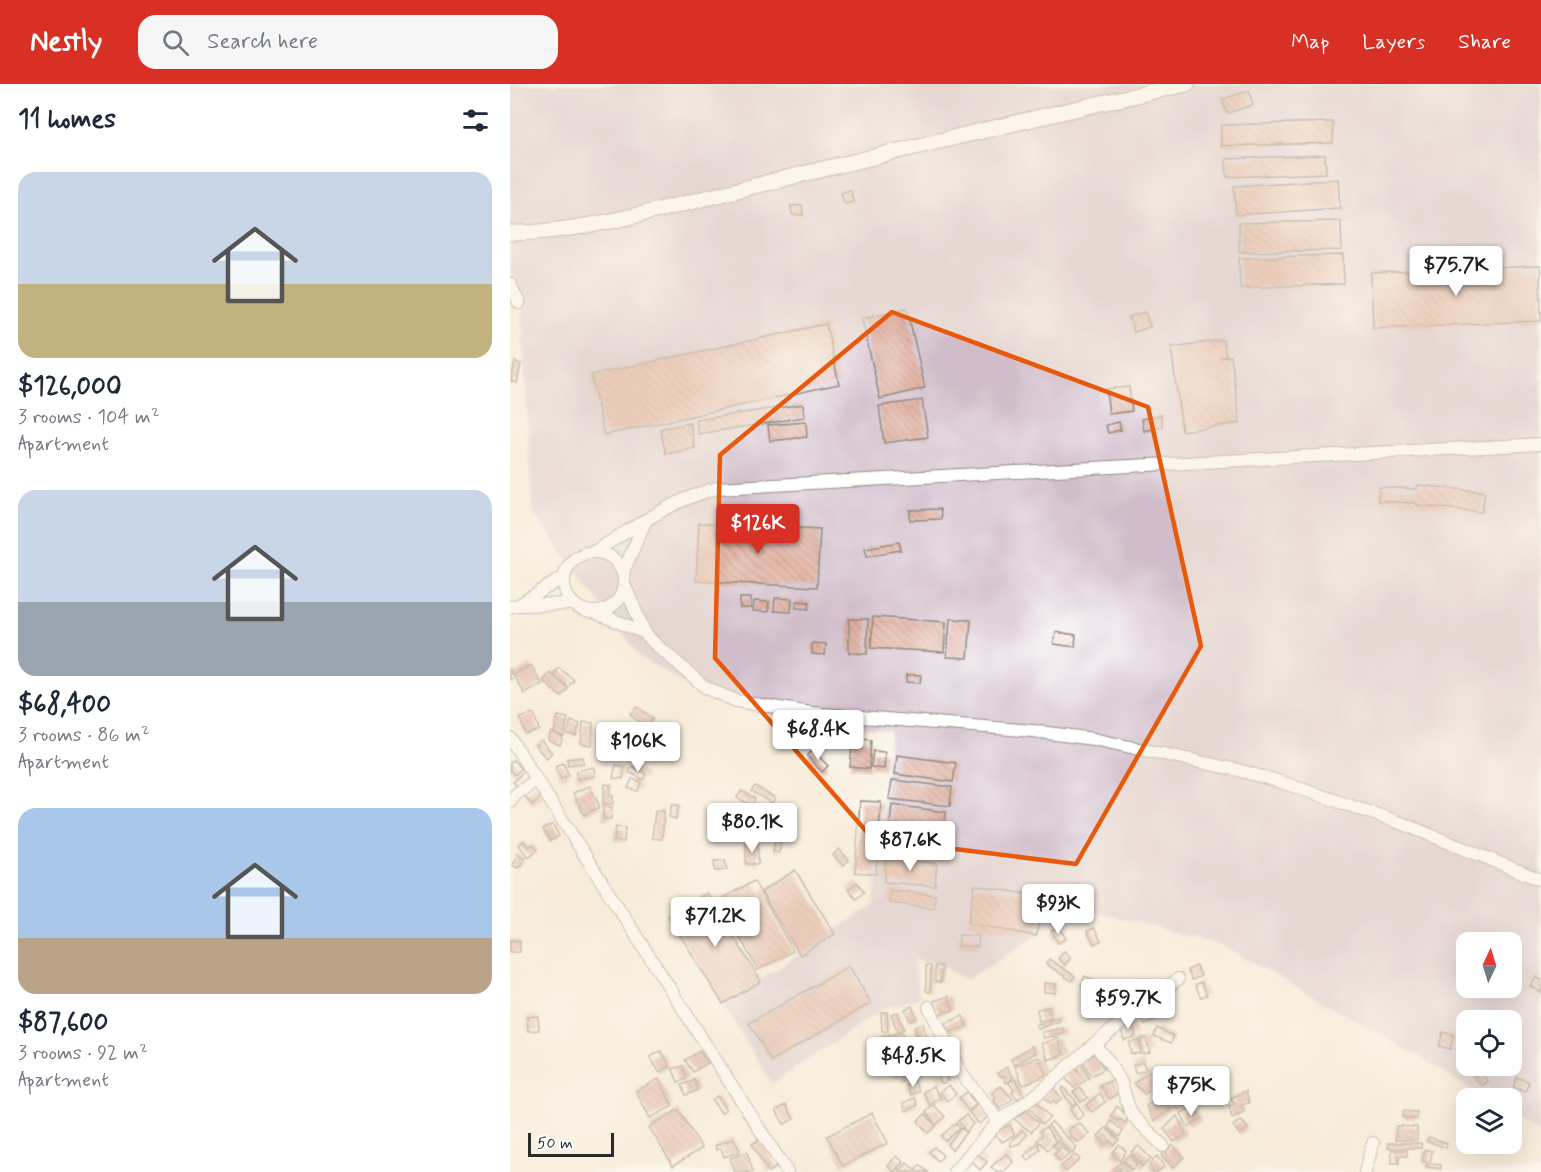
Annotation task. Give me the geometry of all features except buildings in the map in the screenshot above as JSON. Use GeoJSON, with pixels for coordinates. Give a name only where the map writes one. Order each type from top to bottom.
{"type":"FeatureCollection","features":[{"type":"Feature","properties":{"kind":"main road"},"geometry":{"type":"LineString","coordinates":[[510,233],[542,232],[610,220],[1187,84]]}},
{"type":"Feature","properties":{"kind":"street"},"geometry":{"type":"LineString","coordinates":[[510,284],[519,303]]}},
{"type":"Feature","properties":{"kind":"street"},"geometry":{"type":"LineString","coordinates":[[595,551],[694,494],[717,488],[791,482],[1541,444]]}},
{"type":"Feature","properties":{"kind":"street"},"geometry":{"type":"LineString","coordinates":[[623,572],[645,522]]}},
{"type":"Feature","properties":{"kind":"street"},"geometry":{"type":"LineString","coordinates":[[645,633],[625,586],[623,572],[615,559],[595,551],[574,558],[564,578],[565,592],[573,604],[645,633],[706,688],[736,701],[812,713],[1033,731],[1094,739],[1238,770],[1281,782],[1401,823],[1541,880]]}},
{"type":"Feature","properties":{"kind":"street"},"geometry":{"type":"LineString","coordinates":[[515,606],[564,578]]}},
{"type":"Feature","properties":{"kind":"street"},"geometry":{"type":"LineString","coordinates":[[594,612],[614,605],[625,586]]}},
{"type":"Feature","properties":{"kind":"street"},"geometry":{"type":"LineString","coordinates":[[515,606],[573,604]]}},
{"type":"Feature","properties":{"kind":"street"},"geometry":{"type":"LineString","coordinates":[[510,738],[786,1172]]}},
{"type":"Feature","properties":{"kind":"street"},"geometry":{"type":"LineString","coordinates":[[510,802],[515,795],[536,780]]}},
{"type":"Feature","properties":{"kind":"street"},"geometry":{"type":"LineString","coordinates":[[954,1172],[999,1122],[1040,1092],[1094,1044],[1178,979]]}},
{"type":"Feature","properties":{"kind":"street"},"geometry":{"type":"LineString","coordinates":[[929,1007],[962,1073],[999,1122]]}},
{"type":"Feature","properties":{"kind":"street"},"geometry":{"type":"LineString","coordinates":[[1094,1044],[1104,1054],[1120,1082],[1133,1116],[1163,1146]]}},
{"type":"Feature","properties":{"kind":"street"},"geometry":{"type":"LineString","coordinates":[[1365,1172],[1373,1143]]}},
{"type":"Feature","properties":{"kind":"highlighted area"},"geometry":{"type":"Polygon","coordinates":[[[892,312],[1148,407],[1201,646],[1076,864],[873,839],[715,658],[720,455],[892,312]]]}},
{"type":"Feature","properties":{"kind":"shaded area"},"geometry":{"type":"Polygon","coordinates":[[[510,84],[1541,84],[1541,1135],[1522,1123],[1522,1088],[1468,1088],[1425,1060],[1223,946],[1091,910],[1064,919],[966,980],[937,963],[914,960],[919,998],[883,1009],[772,1084],[723,1004],[874,905],[890,731],[758,713],[707,698],[640,657],[532,511],[521,291],[510,270],[510,84]]]}}]}
